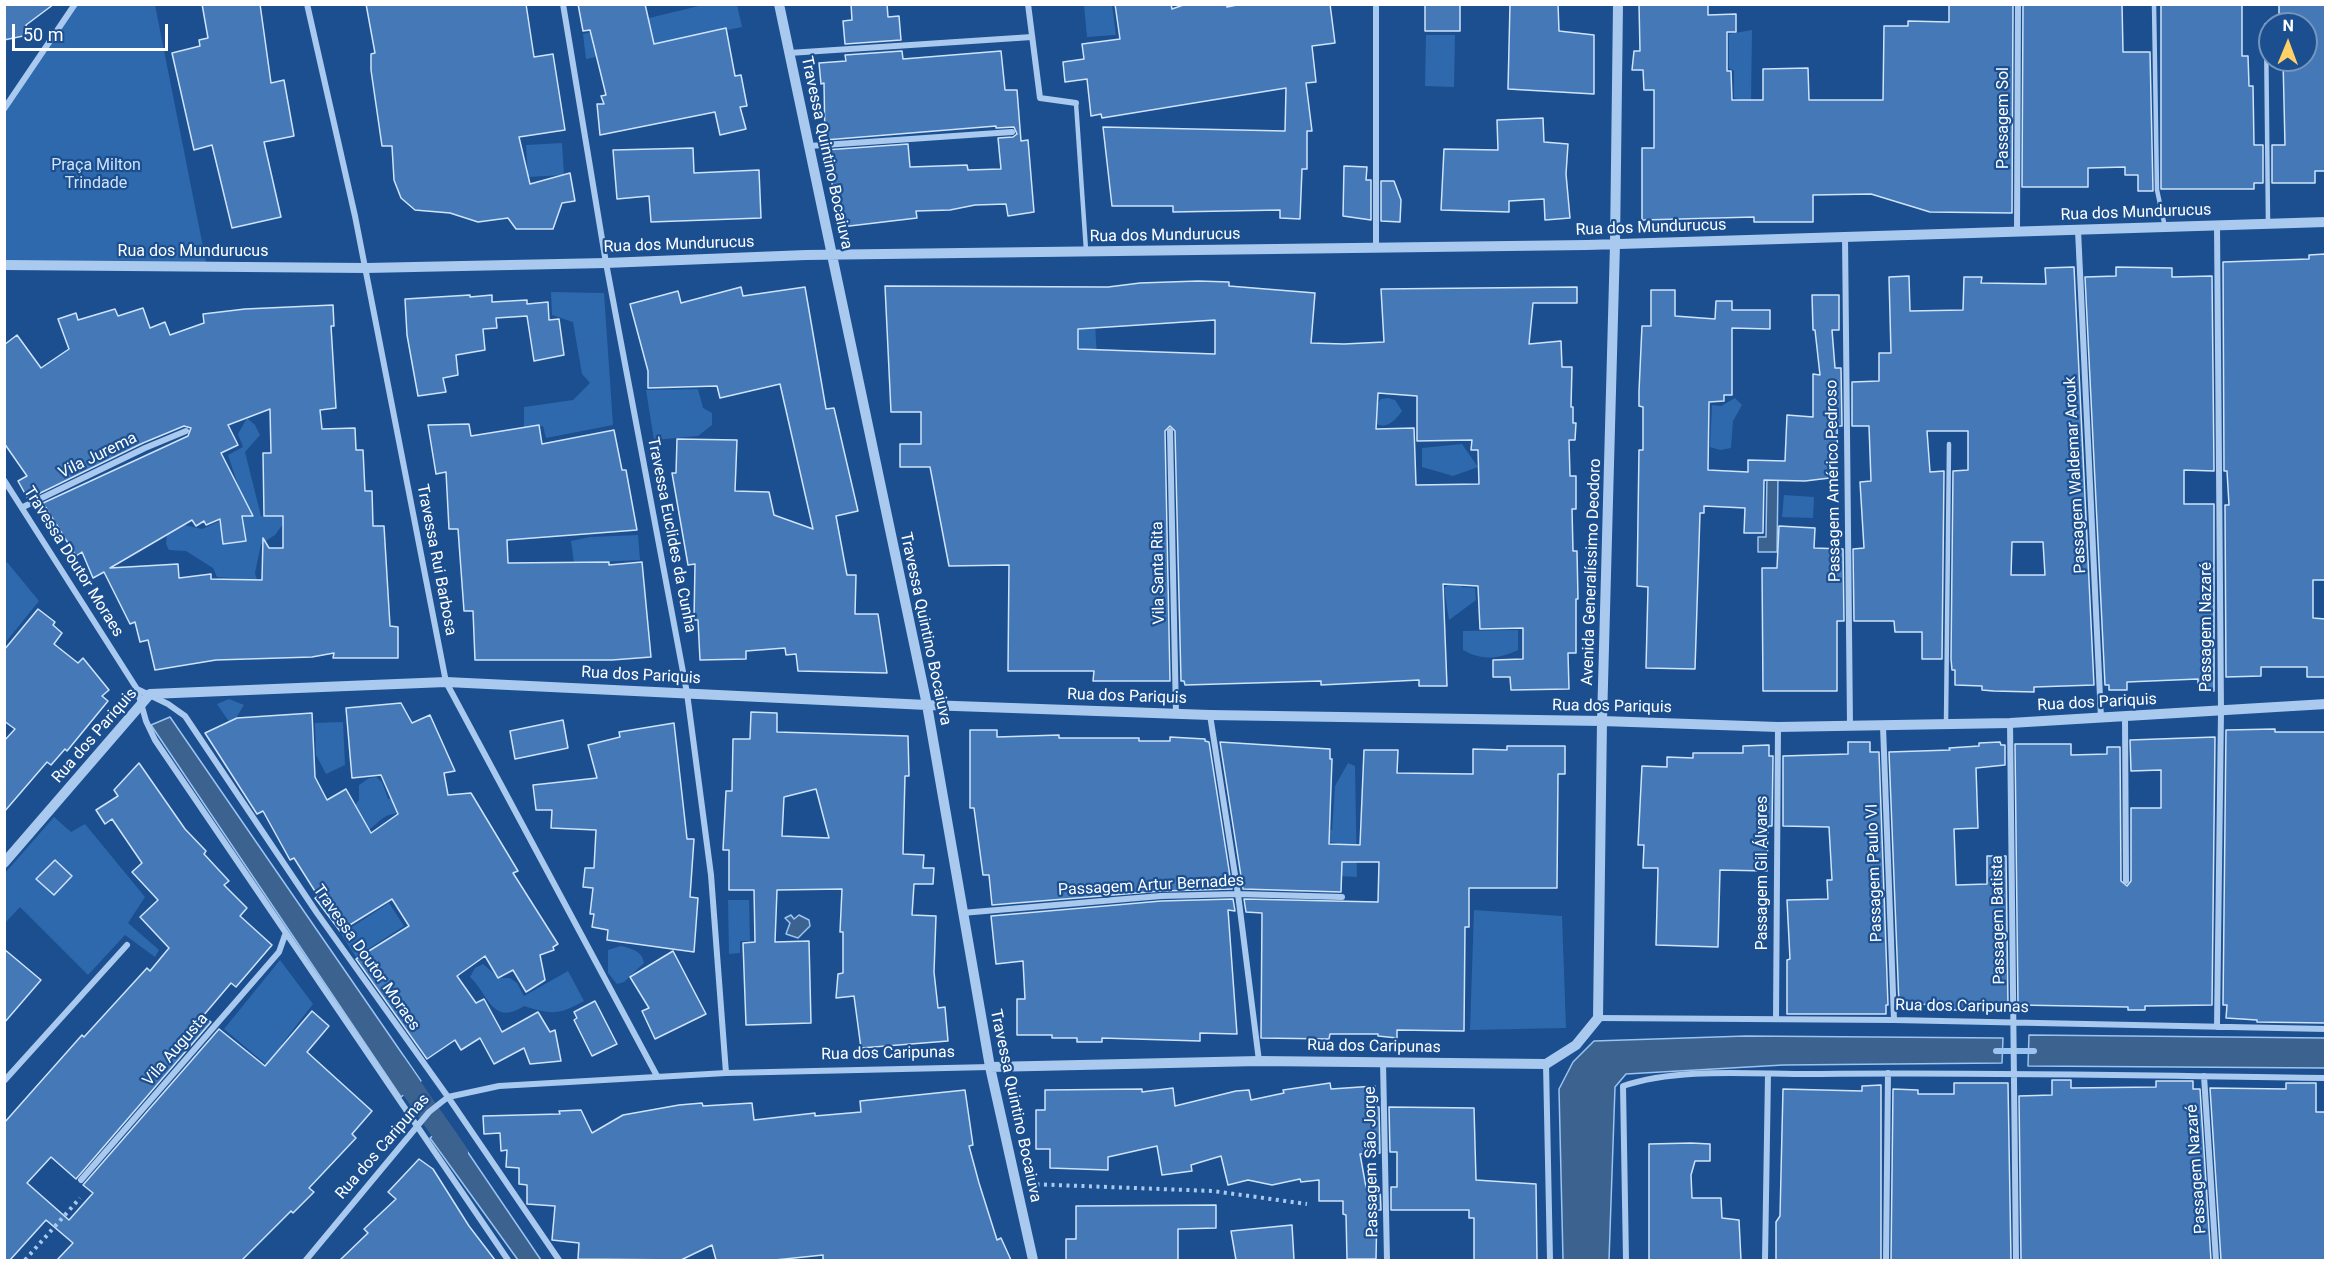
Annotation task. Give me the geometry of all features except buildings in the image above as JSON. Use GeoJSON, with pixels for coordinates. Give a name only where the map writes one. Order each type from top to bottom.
{"type":"FeatureCollection","features":[{"type":"Feature","properties":{"kind":"street"},"geometry":{"type":"LineString","coordinates":[[4,109],[75,4]]}},
{"type":"Feature","properties":{"kind":"street","name":"Travessa Rui Barbosa"},"geometry":{"type":"LineString","coordinates":[[307,4],[366,268],[446,682],[657,1076]]}},
{"type":"Feature","properties":{"kind":"street","name":"Travessa Euclides da Cunha"},"geometry":{"type":"LineString","coordinates":[[563,4],[606,263],[687,693],[711,875],[726,1073]]}},
{"type":"Feature","properties":{"kind":"street","name":"Travessa Quintino Bocaiuva"},"geometry":{"type":"LineString","coordinates":[[779,4],[927,705],[990,1067],[1033,1260]]}},
{"type":"Feature","properties":{"kind":"street"},"geometry":{"type":"LineString","coordinates":[[1028,4],[1040,98],[1076,103]]}},
{"type":"Feature","properties":{"kind":"street"},"geometry":{"type":"LineString","coordinates":[[1376,4],[1376,249]]}},
{"type":"Feature","properties":{"kind":"street","name":"Avenida Generalíssimo Deodoro"},"geometry":{"type":"LineString","coordinates":[[1598,1018],[1602,721],[1615,244],[1618,4]]}},
{"type":"Feature","properties":{"kind":"street","name":"Passagem Sol"},"geometry":{"type":"LineString","coordinates":[[2017,231],[2018,4]]}},
{"type":"Feature","properties":{"kind":"street"},"geometry":{"type":"LineString","coordinates":[[789,53],[1032,37]]}},
{"type":"Feature","properties":{"kind":"street"},"geometry":{"type":"LineString","coordinates":[[809,146],[1011,132]]}},
{"type":"Feature","properties":{"kind":"street","name":"Rua dos Mundurucus"},"geometry":{"type":"LineString","coordinates":[[4,265],[366,268],[832,255],[1615,244],[2325,222]]}},
{"type":"Feature","properties":{"kind":"street","name":"Passagem Nazaré"},"geometry":{"type":"LineString","coordinates":[[2217,226],[2221,711],[2217,1027]]}},
{"type":"Feature","properties":{"kind":"street","name":"Passagem Waldemar Arouk"},"geometry":{"type":"LineString","coordinates":[[2078,230],[2101,718]]}},
{"type":"Feature","properties":{"kind":"street","name":"Passagem Américo Pedroso"},"geometry":{"type":"LineString","coordinates":[[1845,236],[1850,726]]}},
{"type":"Feature","properties":{"kind":"street","name":"Vila Jurema"},"geometry":{"type":"LineString","coordinates":[[23,507],[145,448],[186,431]]}},
{"type":"Feature","properties":{"kind":"street","name":"Vila Santa Rita"},"geometry":{"type":"LineString","coordinates":[[1170,431],[1176,714]]}},
{"type":"Feature","properties":{"kind":"street","name":"Travessa Doutor Moraes"},"geometry":{"type":"LineString","coordinates":[[4,480],[137,688],[140,703],[154,740],[508,1260]]}},
{"type":"Feature","properties":{"kind":"street","name":"Rua dos Pariquis"},"geometry":{"type":"LineString","coordinates":[[4,863],[150,694],[446,682],[927,705],[1176,714],[1602,721],[1778,727],[2010,723],[2125,718],[2325,704]]}},
{"type":"Feature","properties":{"kind":"street","name":"Travessa Doutor Moraes"},"geometry":{"type":"LineString","coordinates":[[137,688],[185,716],[317,914],[448,1096],[559,1260]]}},
{"type":"Feature","properties":{"kind":"street"},"geometry":{"type":"LineString","coordinates":[[1210,715],[1238,894],[1259,1061]]}},
{"type":"Feature","properties":{"kind":"street"},"geometry":{"type":"LineString","coordinates":[[2125,718],[2126,881]]}},
{"type":"Feature","properties":{"kind":"street","name":"Passagem Batista"},"geometry":{"type":"LineString","coordinates":[[2010,723],[2016,1260]]}},
{"type":"Feature","properties":{"kind":"street","name":"Passagem Paulo VI"},"geometry":{"type":"LineString","coordinates":[[1883,726],[1894,1020]]}},
{"type":"Feature","properties":{"kind":"street","name":"Passagem Gil Álvares"},"geometry":{"type":"LineString","coordinates":[[1776,1019],[1778,727]]}},
{"type":"Feature","properties":{"kind":"street","name":"Passagem Artur Bernades"},"geometry":{"type":"LineString","coordinates":[[962,913],[1161,896],[1238,894],[1342,897]]}},
{"type":"Feature","properties":{"kind":"street","name":"Vila Augusta"},"geometry":{"type":"LineString","coordinates":[[81,1180],[279,952],[285,935]]}},
{"type":"Feature","properties":{"kind":"street"},"geometry":{"type":"LineString","coordinates":[[4,1081],[127,945]]}},
{"type":"Feature","properties":{"kind":"street"},"geometry":{"type":"LineString","coordinates":[[1550,1260],[1546,1064],[1576,1045],[1598,1018]]}},
{"type":"Feature","properties":{"kind":"street","name":"Rua dos Caripunas"},"geometry":{"type":"LineString","coordinates":[[1598,1018],[1894,1020],[2325,1029]]}},
{"type":"Feature","properties":{"kind":"street","name":"Rua dos Caripunas"},"geometry":{"type":"LineString","coordinates":[[306,1260],[429,1112],[448,1096],[499,1086],[726,1073],[1259,1061],[1546,1064]]}},
{"type":"Feature","properties":{"kind":"street","name":"Passagem São Jorge"},"geometry":{"type":"LineString","coordinates":[[1383,1062],[1387,1260]]}},
{"type":"Feature","properties":{"kind":"street"},"geometry":{"type":"LineString","coordinates":[[1886,1260],[1888,1073]]}},
{"type":"Feature","properties":{"kind":"street"},"geometry":{"type":"LineString","coordinates":[[1626,1260],[1623,1086],[1643,1079],[1768,1074],[1888,1073],[2325,1078]]}},
{"type":"Feature","properties":{"kind":"street"},"geometry":{"type":"LineString","coordinates":[[1765,1260],[1768,1074]]}},
{"type":"Feature","properties":{"kind":"street","name":"Passagem Nazaré"},"geometry":{"type":"LineString","coordinates":[[2204,1076],[2216,1260]]}},
{"type":"Feature","properties":{"kind":"lane"},"geometry":{"type":"LineString","coordinates":[[2154,4],[2157,190],[2165,227]]}},
{"type":"Feature","properties":{"kind":"lane"},"geometry":{"type":"LineString","coordinates":[[2266,72],[2268,224]]}},
{"type":"Feature","properties":{"kind":"lane"},"geometry":{"type":"LineString","coordinates":[[1076,103],[1086,252]]}},
{"type":"Feature","properties":{"kind":"lane"},"geometry":{"type":"LineString","coordinates":[[1946,725],[1949,444]]}},
{"type":"Feature","properties":{"kind":"path"},"geometry":{"type":"LineString","coordinates":[[1016,1184],[1214,1191],[1307,1204]]}},
{"type":"Feature","properties":{"kind":"path"},"geometry":{"type":"LineString","coordinates":[[26,1260],[80,1198]]}},
{"type":"Feature","properties":{"kind":"green space"},"geometry":{"type":"Polygon","coordinates":[[[707,4],[737,5],[742,27],[586,59],[583,34],[707,4]]]}},
{"type":"Feature","properties":{"kind":"green space","name":"Praça Milton Trindade"},"geometry":{"type":"Polygon","coordinates":[[[75,5],[155,5],[207,267],[5,265],[5,109],[75,5]]]}},
{"type":"Feature","properties":{"kind":"green space"},"geometry":{"type":"Polygon","coordinates":[[[1084,5],[1112,5],[1116,35],[1087,37],[1084,5]]]}},
{"type":"Feature","properties":{"kind":"green space"},"geometry":{"type":"Polygon","coordinates":[[[1752,30],[1751,102],[1734,98],[1734,71],[1729,68],[1729,34],[1752,30]]]}},
{"type":"Feature","properties":{"kind":"green space"},"geometry":{"type":"Polygon","coordinates":[[[1426,35],[1455,35],[1454,87],[1425,86],[1426,35]]]}},
{"type":"Feature","properties":{"kind":"green space"},"geometry":{"type":"Polygon","coordinates":[[[562,143],[564,175],[528,177],[526,145],[562,143]]]}},
{"type":"Feature","properties":{"kind":"green space"},"geometry":{"type":"Polygon","coordinates":[[[551,292],[604,293],[613,425],[546,438],[543,426],[524,430],[524,407],[573,400],[590,383],[582,374],[573,322],[552,315],[551,292]]]}},
{"type":"Feature","properties":{"kind":"green space"},"geometry":{"type":"Polygon","coordinates":[[[1094,303],[1098,378],[1065,379],[1062,305],[1094,303]]]}},
{"type":"Feature","properties":{"kind":"green space"},"geometry":{"type":"Polygon","coordinates":[[[698,389],[703,408],[712,413],[712,425],[698,436],[654,440],[646,390],[698,389]]]}},
{"type":"Feature","properties":{"kind":"green space"},"geometry":{"type":"Polygon","coordinates":[[[1735,398],[1742,405],[1733,421],[1731,448],[1720,450],[1710,447],[1712,405],[1721,406],[1735,398]]]}},
{"type":"Feature","properties":{"kind":"green space"},"geometry":{"type":"Polygon","coordinates":[[[1381,399],[1395,400],[1402,411],[1389,424],[1377,424],[1373,421],[1372,410],[1381,399]]]}},
{"type":"Feature","properties":{"kind":"green space"},"geometry":{"type":"Polygon","coordinates":[[[247,418],[255,425],[260,435],[245,452],[261,516],[289,516],[275,535],[261,544],[255,573],[257,580],[217,577],[213,568],[186,551],[169,550],[166,544],[167,535],[184,525],[202,529],[220,521],[224,544],[246,541],[240,491],[228,455],[243,447],[238,434],[247,418]]]}},
{"type":"Feature","properties":{"kind":"green space"},"geometry":{"type":"Polygon","coordinates":[[[1462,444],[1478,467],[1453,476],[1422,467],[1422,448],[1462,444]]]}},
{"type":"Feature","properties":{"kind":"green space"},"geometry":{"type":"Polygon","coordinates":[[[1784,495],[1814,497],[1813,518],[1782,517],[1784,495]]]}},
{"type":"Feature","properties":{"kind":"green space"},"geometry":{"type":"Polygon","coordinates":[[[638,535],[640,560],[574,563],[571,541],[590,537],[638,535]]]}},
{"type":"Feature","properties":{"kind":"green space"},"geometry":{"type":"Polygon","coordinates":[[[7,562],[39,601],[5,643],[4,565],[7,562]]]}},
{"type":"Feature","properties":{"kind":"green space"},"geometry":{"type":"Polygon","coordinates":[[[1460,575],[1463,580],[1461,587],[1475,588],[1476,600],[1449,620],[1444,588],[1460,575]]]}},
{"type":"Feature","properties":{"kind":"green space"},"geometry":{"type":"Polygon","coordinates":[[[1518,630],[1518,650],[1511,653],[1490,658],[1470,654],[1463,650],[1463,631],[1518,630]]]}},
{"type":"Feature","properties":{"kind":"green space"},"geometry":{"type":"Polygon","coordinates":[[[229,699],[244,705],[236,718],[240,719],[230,723],[217,704],[229,699]]]}},
{"type":"Feature","properties":{"kind":"green space"},"geometry":{"type":"Polygon","coordinates":[[[343,722],[345,765],[326,774],[316,755],[315,723],[343,722]]]}},
{"type":"Feature","properties":{"kind":"green space"},"geometry":{"type":"Polygon","coordinates":[[[1348,763],[1355,766],[1357,877],[1338,876],[1337,843],[1319,841],[1321,831],[1332,830],[1335,786],[1348,763]]]}},
{"type":"Feature","properties":{"kind":"green space"},"geometry":{"type":"Polygon","coordinates":[[[376,777],[382,782],[388,799],[396,799],[400,806],[397,813],[382,818],[364,832],[352,809],[359,800],[359,785],[369,778],[376,777]]]}},
{"type":"Feature","properties":{"kind":"green space"},"geometry":{"type":"Polygon","coordinates":[[[54,817],[71,832],[85,824],[145,897],[128,923],[159,950],[155,957],[125,935],[88,975],[20,907],[5,923],[5,873],[54,817]]]}},
{"type":"Feature","properties":{"kind":"green space"},"geometry":{"type":"Polygon","coordinates":[[[728,900],[749,900],[750,941],[740,941],[740,953],[729,954],[728,900]]]}},
{"type":"Feature","properties":{"kind":"green space"},"geometry":{"type":"Polygon","coordinates":[[[389,903],[404,926],[356,957],[341,934],[389,903]]]}},
{"type":"Feature","properties":{"kind":"green space"},"geometry":{"type":"Polygon","coordinates":[[[1474,910],[1562,916],[1566,1028],[1470,1030],[1474,910]]]}},
{"type":"Feature","properties":{"kind":"green space"},"geometry":{"type":"Polygon","coordinates":[[[621,946],[641,955],[644,963],[624,982],[617,984],[608,973],[608,950],[621,946]]]}},
{"type":"Feature","properties":{"kind":"green space"},"geometry":{"type":"Polygon","coordinates":[[[280,960],[313,1004],[282,1044],[305,1062],[281,1077],[224,1029],[280,960]]]}},
{"type":"Feature","properties":{"kind":"green space"},"geometry":{"type":"Polygon","coordinates":[[[483,964],[499,978],[510,978],[517,983],[524,996],[568,971],[584,1001],[568,1009],[555,1012],[524,1006],[505,1013],[492,1005],[470,977],[475,968],[483,964]]]}},
{"type":"Feature","properties":{"kind":"shaded area"},"geometry":{"type":"Polygon","coordinates":[[[1767,476],[1778,476],[1777,552],[1758,552],[1758,537],[1766,537],[1767,476]]]}},
{"type":"Feature","properties":{"kind":"shaded area"},"geometry":{"type":"Polygon","coordinates":[[[170,717],[421,1081],[401,1097],[151,725],[170,717]]]}},
{"type":"Feature","properties":{"kind":"shaded area"},"geometry":{"type":"Polygon","coordinates":[[[791,915],[794,919],[799,915],[809,920],[810,926],[798,938],[786,934],[790,923],[785,918],[791,915]]]}},
{"type":"Feature","properties":{"kind":"shaded area"},"geometry":{"type":"Polygon","coordinates":[[[2029,1035],[2325,1038],[2325,1068],[2028,1066],[2029,1035]]]}},
{"type":"Feature","properties":{"kind":"shaded area"},"geometry":{"type":"Polygon","coordinates":[[[1746,1036],[2003,1038],[2002,1063],[1783,1065],[1626,1074],[1615,1087],[1609,1260],[1563,1260],[1559,1089],[1573,1062],[1594,1041],[1746,1036]]]}},
{"type":"Feature","properties":{"kind":"shaded area"},"geometry":{"type":"Polygon","coordinates":[[[448,1123],[541,1260],[518,1260],[430,1138],[448,1123]]]}},
{"type":"Feature","properties":{"kind":"waterway"},"geometry":{"type":"LineString","coordinates":[[1996,1051],[2034,1051]]}},
{"type":"Feature","properties":{"kind":"waterway"},"geometry":{"type":"LineString","coordinates":[[395,1064],[457,1153]]}}]}
